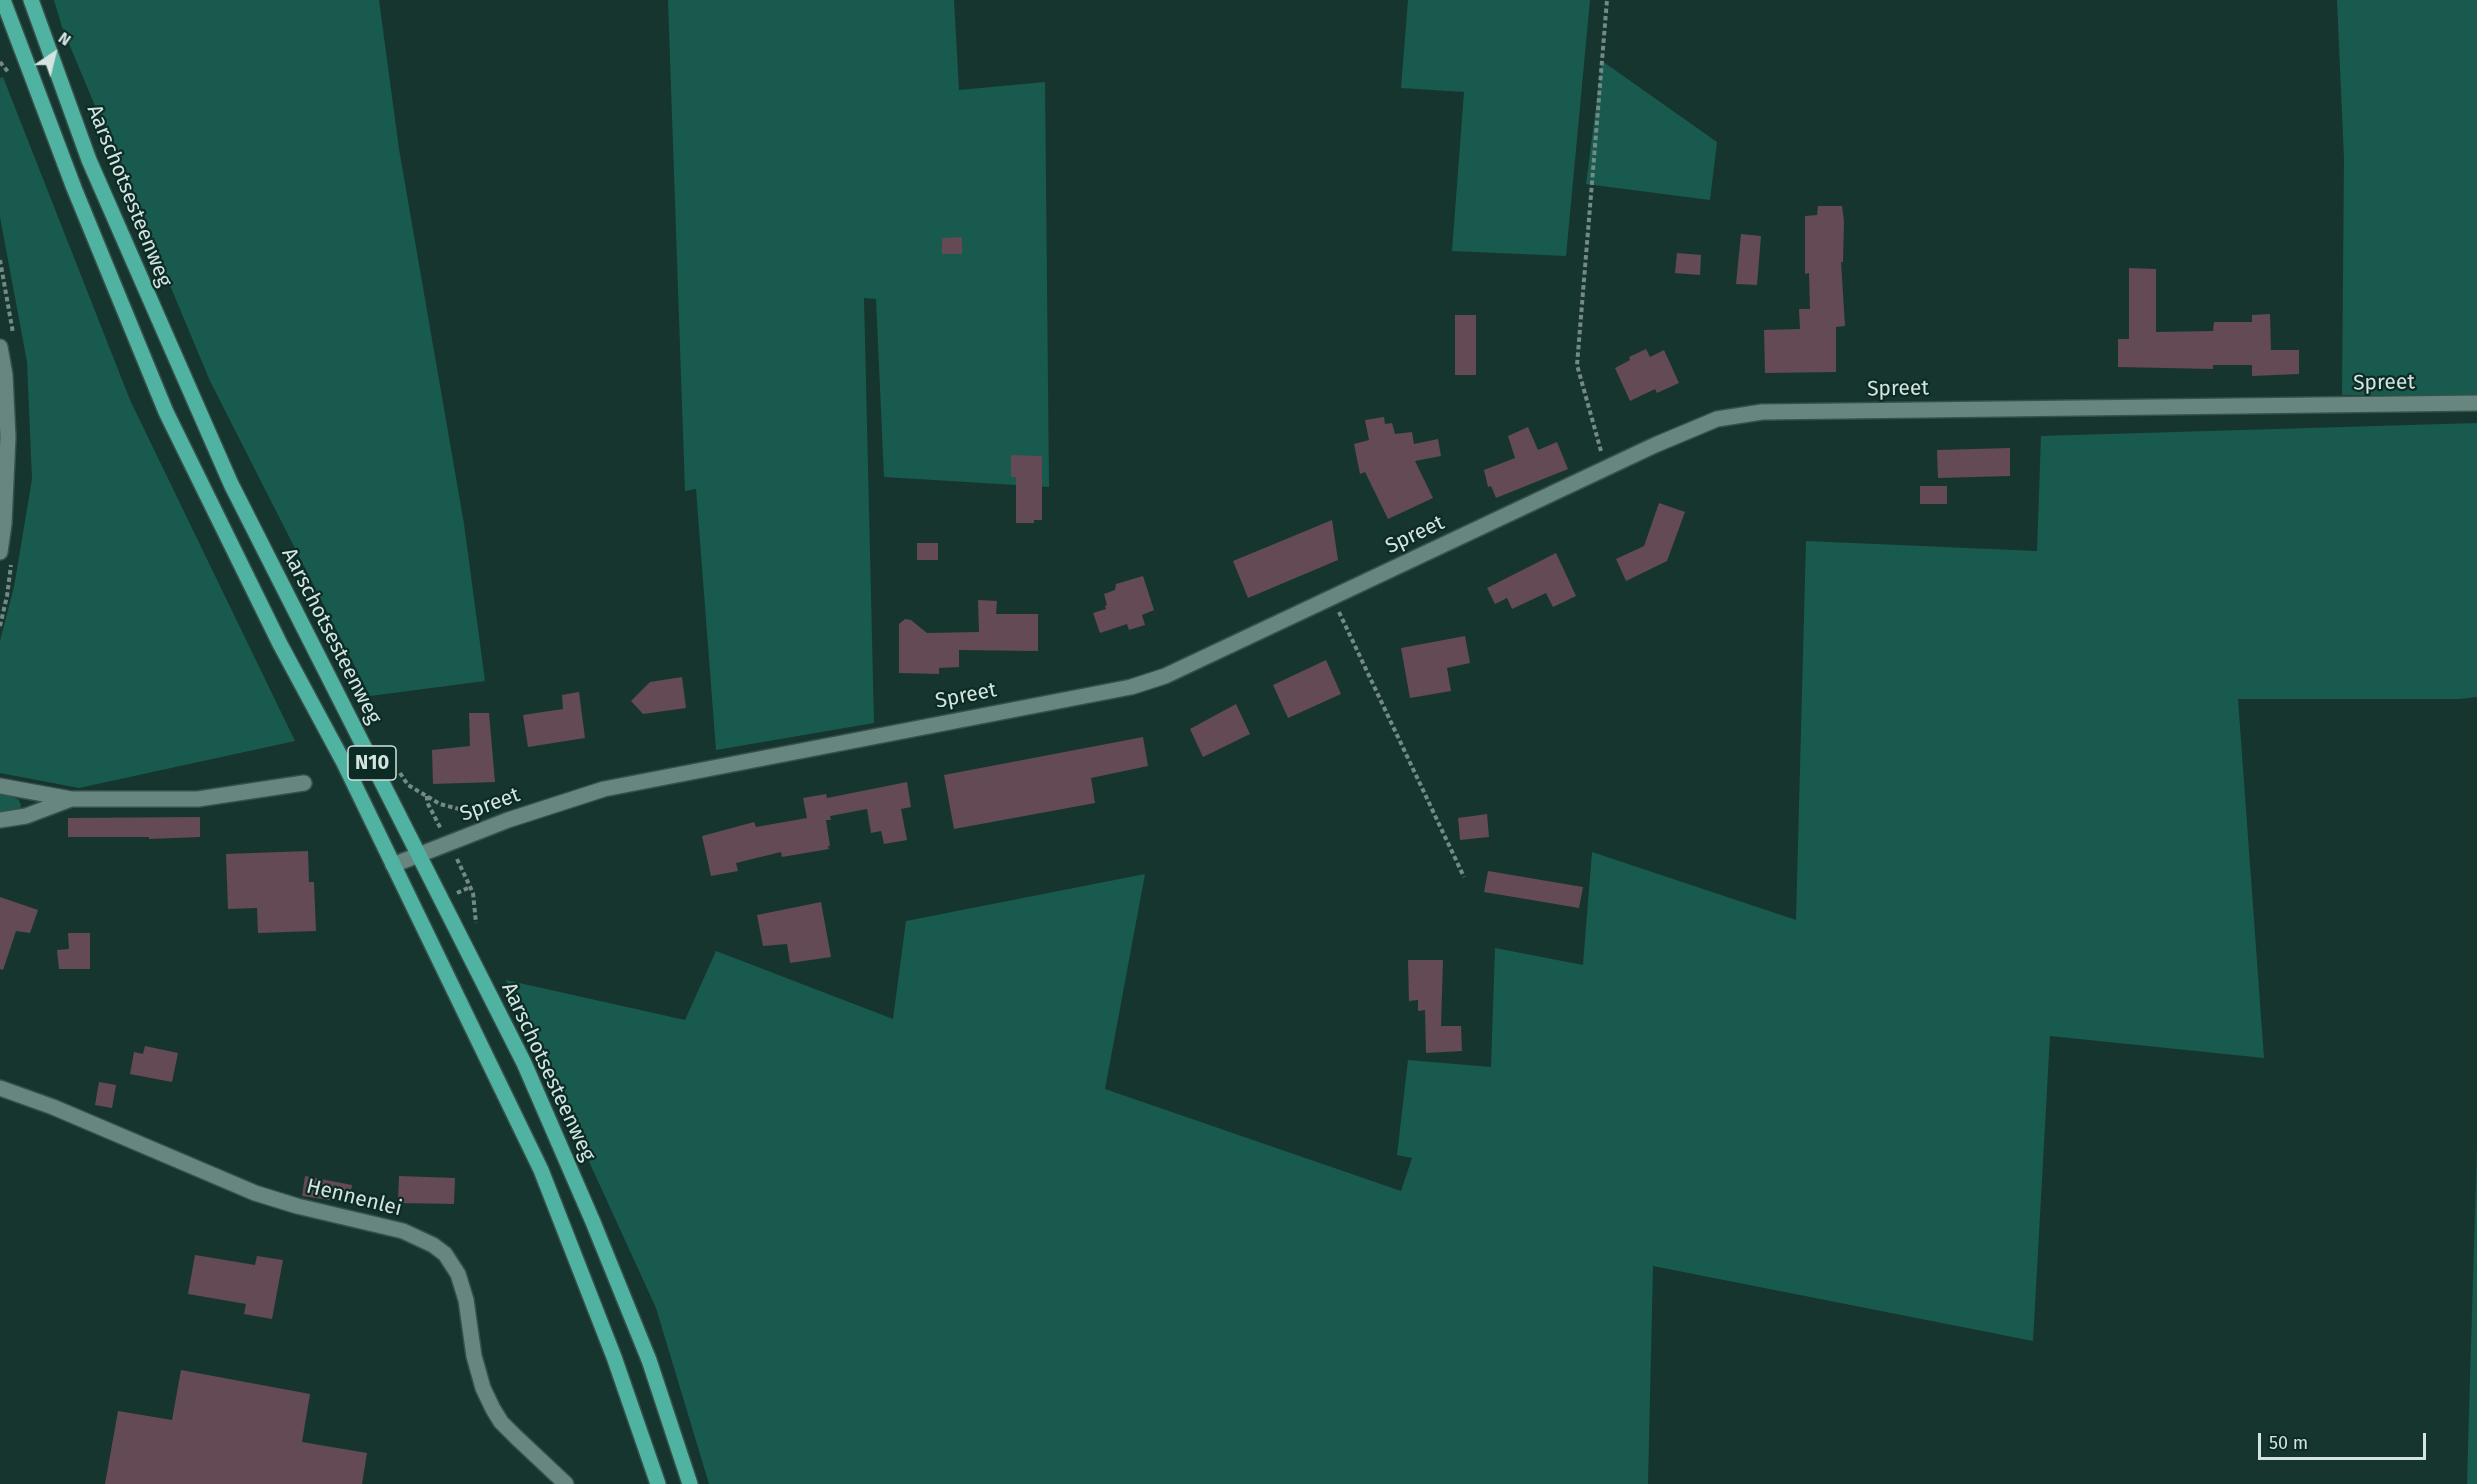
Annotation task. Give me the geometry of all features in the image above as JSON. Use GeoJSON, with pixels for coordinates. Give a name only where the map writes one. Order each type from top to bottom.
{"type":"FeatureCollection","features":[{"type":"Feature","properties":{"kind":"main road","name":"N10"},"geometry":{"type":"LineString","coordinates":[[3,0],[74,188],[165,411],[280,645],[344,763],[541,1170],[614,1357],[658,1484]]}},
{"type":"Feature","properties":{"kind":"main road","name":"Aarschotsesteenweg"},"geometry":{"type":"LineString","coordinates":[[31,0],[89,160],[231,484],[524,1063],[593,1222],[649,1360],[690,1484]]}},
{"type":"Feature","properties":{"kind":"street"},"geometry":{"type":"LineString","coordinates":[[0,347],[5,375],[8,437],[4,525],[0,552]]}},
{"type":"Feature","properties":{"kind":"street","name":"Spreet"},"geometry":{"type":"LineString","coordinates":[[393,865],[508,820],[604,789],[1131,687],[1165,676],[1197,663],[1606,468],[1717,420],[1762,412],[2477,403]]}},
{"type":"Feature","properties":{"kind":"street"},"geometry":{"type":"LineString","coordinates":[[0,786],[71,799],[198,800],[304,783]]}},
{"type":"Feature","properties":{"kind":"street"},"geometry":{"type":"LineString","coordinates":[[0,820],[26,816],[71,799]]}},
{"type":"Feature","properties":{"kind":"street","name":"Hennenlei"},"geometry":{"type":"LineString","coordinates":[[0,1088],[73,1115],[255,1193],[308,1209],[403,1231],[433,1245],[445,1254],[458,1274],[466,1300],[474,1356],[483,1388],[493,1409],[516,1437],[566,1484]]}},
{"type":"Feature","properties":{"kind":"path"},"geometry":{"type":"LineString","coordinates":[[1606,468],[1577,365],[1607,0]]}},
{"type":"Feature","properties":{"kind":"path"},"geometry":{"type":"LineString","coordinates":[[1332,598],[1464,877]]}},
{"type":"Feature","properties":{"kind":"path"},"geometry":{"type":"LineString","coordinates":[[396,767],[408,785],[440,804],[463,810],[518,795]]}},
{"type":"Feature","properties":{"kind":"green space"},"geometry":{"type":"Polygon","coordinates":[[[54,0],[379,0],[399,149],[464,524],[485,681],[370,696],[210,381],[62,27],[54,0]]]}},
{"type":"Feature","properties":{"kind":"green space"},"geometry":{"type":"Polygon","coordinates":[[[668,0],[954,0],[959,90],[1045,82],[1049,487],[884,477],[876,299],[864,298],[874,723],[716,750],[696,489],[685,491],[668,0]]]}},
{"type":"Feature","properties":{"kind":"green space"},"geometry":{"type":"Polygon","coordinates":[[[1408,0],[1590,0],[1566,256],[1452,251],[1464,92],[1401,88],[1408,0]]]}},
{"type":"Feature","properties":{"kind":"green space"},"geometry":{"type":"Polygon","coordinates":[[[2337,0],[2477,0],[2477,396],[2342,395],[2344,158],[2337,0]]]}},
{"type":"Feature","properties":{"kind":"green space"},"geometry":{"type":"Polygon","coordinates":[[[1602,61],[1717,142],[1710,200],[1586,184],[1602,61]]]}},
{"type":"Feature","properties":{"kind":"green space"},"geometry":{"type":"Polygon","coordinates":[[[3,77],[130,400],[295,741],[79,788],[0,773],[0,641],[14,587],[32,479],[27,362],[0,217],[0,78],[3,77]]]}},
{"type":"Feature","properties":{"kind":"green space"},"geometry":{"type":"Polygon","coordinates":[[[2477,423],[2477,697],[2460,699],[2238,699],[2264,1058],[2050,1036],[2033,1341],[1653,1266],[1648,1484],[709,1484],[656,1308],[506,980],[685,1020],[716,951],[893,1019],[906,921],[1145,874],[1105,1089],[1401,1191],[1412,1158],[1397,1155],[1408,1060],[1491,1067],[1495,948],[1583,965],[1592,852],[1796,920],[1806,541],[2037,551],[2041,436],[2477,423]]]}},
{"type":"Feature","properties":{"kind":"green space"},"geometry":{"type":"Polygon","coordinates":[[[0,791],[19,800],[21,806],[18,811],[0,815],[0,791]]]}},
{"type":"Feature","properties":{"kind":"green space"},"geometry":{"type":"Polygon","coordinates":[[[2477,1150],[2477,1484],[2467,1484],[2470,1376],[2477,1150]]]}},
{"type":"Feature","properties":{"kind":"building"},"geometry":{"type":"Polygon","coordinates":[[[1818,206],[1842,206],[1844,221],[1843,262],[1841,262],[1845,326],[1836,327],[1836,372],[1765,373],[1764,330],[1800,329],[1799,309],[1810,309],[1809,273],[1805,274],[1805,216],[1817,215],[1818,206]]]}},
{"type":"Feature","properties":{"kind":"building"},"geometry":{"type":"Polygon","coordinates":[[[1741,234],[1761,236],[1757,285],[1736,284],[1741,234]]]}},
{"type":"Feature","properties":{"kind":"building"},"geometry":{"type":"Polygon","coordinates":[[[962,237],[962,254],[942,254],[942,238],[962,237]]]}},
{"type":"Feature","properties":{"kind":"building"},"geometry":{"type":"Polygon","coordinates":[[[1677,253],[1701,255],[1700,275],[1675,273],[1677,253]]]}},
{"type":"Feature","properties":{"kind":"building"},"geometry":{"type":"Polygon","coordinates":[[[2129,268],[2156,269],[2156,332],[2213,331],[2214,322],[2252,322],[2252,315],[2270,314],[2271,350],[2299,350],[2299,374],[2252,376],[2252,365],[2213,365],[2213,369],[2118,367],[2118,339],[2129,339],[2129,268]]]}},
{"type":"Feature","properties":{"kind":"building"},"geometry":{"type":"Polygon","coordinates":[[[1455,315],[1476,315],[1476,375],[1455,375],[1455,315]]]}},
{"type":"Feature","properties":{"kind":"building"},"geometry":{"type":"Polygon","coordinates":[[[1646,349],[1650,357],[1664,350],[1679,383],[1657,393],[1655,389],[1630,401],[1615,368],[1630,360],[1629,357],[1646,349]]]}},
{"type":"Feature","properties":{"kind":"building"},"geometry":{"type":"Polygon","coordinates":[[[1384,417],[1385,424],[1392,423],[1395,434],[1412,432],[1414,444],[1438,439],[1441,456],[1415,461],[1433,498],[1388,519],[1365,472],[1360,474],[1354,444],[1369,440],[1365,420],[1384,417]]]}},
{"type":"Feature","properties":{"kind":"building"},"geometry":{"type":"Polygon","coordinates":[[[1528,427],[1538,450],[1557,442],[1568,469],[1496,498],[1491,486],[1488,487],[1484,470],[1515,458],[1508,436],[1528,427]]]}},
{"type":"Feature","properties":{"kind":"building"},"geometry":{"type":"Polygon","coordinates":[[[2010,448],[2010,476],[1938,478],[1937,450],[2010,448]]]}},
{"type":"Feature","properties":{"kind":"building"},"geometry":{"type":"Polygon","coordinates":[[[1011,455],[1042,456],[1042,520],[1034,520],[1034,523],[1016,523],[1016,477],[1011,477],[1011,455]]]}},
{"type":"Feature","properties":{"kind":"building"},"geometry":{"type":"Polygon","coordinates":[[[1920,486],[1947,486],[1947,504],[1920,504],[1920,486]]]}},
{"type":"Feature","properties":{"kind":"building"},"geometry":{"type":"Polygon","coordinates":[[[1659,503],[1685,512],[1667,561],[1626,581],[1616,559],[1644,546],[1659,503]]]}},
{"type":"Feature","properties":{"kind":"building"},"geometry":{"type":"Polygon","coordinates":[[[1332,520],[1338,560],[1248,598],[1233,561],[1332,520]]]}},
{"type":"Feature","properties":{"kind":"building"},"geometry":{"type":"Polygon","coordinates":[[[917,543],[938,543],[938,560],[917,560],[917,543]]]}},
{"type":"Feature","properties":{"kind":"building"},"geometry":{"type":"Polygon","coordinates":[[[1556,553],[1576,596],[1553,607],[1546,593],[1512,609],[1507,598],[1495,604],[1487,588],[1556,553]]]}},
{"type":"Feature","properties":{"kind":"building"},"geometry":{"type":"Polygon","coordinates":[[[1143,576],[1154,610],[1142,615],[1145,625],[1129,630],[1127,624],[1100,633],[1093,613],[1106,609],[1104,594],[1115,590],[1116,584],[1143,576]]]}},
{"type":"Feature","properties":{"kind":"building"},"geometry":{"type":"Polygon","coordinates":[[[978,600],[997,601],[996,614],[1038,614],[1038,651],[959,650],[959,667],[939,668],[939,674],[899,673],[899,624],[905,619],[911,620],[927,633],[979,632],[978,600]]]}},
{"type":"Feature","properties":{"kind":"building"},"geometry":{"type":"Polygon","coordinates":[[[1465,636],[1470,663],[1447,668],[1451,691],[1410,698],[1401,648],[1465,636]]]}},
{"type":"Feature","properties":{"kind":"building"},"geometry":{"type":"Polygon","coordinates":[[[1326,660],[1341,694],[1288,718],[1273,685],[1326,660]]]}},
{"type":"Feature","properties":{"kind":"building"},"geometry":{"type":"Polygon","coordinates":[[[682,677],[686,708],[643,714],[631,701],[650,682],[682,677]]]}},
{"type":"Feature","properties":{"kind":"building"},"geometry":{"type":"Polygon","coordinates":[[[579,692],[585,738],[528,747],[523,715],[563,709],[562,695],[579,692]]]}},
{"type":"Feature","properties":{"kind":"building"},"geometry":{"type":"Polygon","coordinates":[[[1236,704],[1250,734],[1203,757],[1190,729],[1236,704]]]}},
{"type":"Feature","properties":{"kind":"building"},"geometry":{"type":"Polygon","coordinates":[[[469,713],[489,713],[495,782],[433,784],[432,750],[470,746],[469,713]]]}},
{"type":"Feature","properties":{"kind":"building"},"geometry":{"type":"Polygon","coordinates":[[[1143,737],[1148,766],[1091,778],[1095,803],[954,829],[944,775],[1143,737]]]}},
{"type":"Feature","properties":{"kind":"building"},"geometry":{"type":"Polygon","coordinates":[[[907,782],[911,807],[901,809],[907,840],[884,844],[881,831],[871,833],[867,809],[830,816],[831,820],[826,820],[829,849],[782,857],[781,852],[736,863],[738,871],[711,876],[702,836],[754,822],[756,827],[807,818],[803,798],[826,794],[827,798],[907,782]]]}},
{"type":"Feature","properties":{"kind":"building"},"geometry":{"type":"Polygon","coordinates":[[[1487,814],[1489,837],[1460,840],[1458,818],[1487,814]]]}},
{"type":"Feature","properties":{"kind":"building"},"geometry":{"type":"Polygon","coordinates":[[[200,817],[200,837],[149,839],[149,837],[68,837],[68,818],[200,817]]]}},
{"type":"Feature","properties":{"kind":"building"},"geometry":{"type":"Polygon","coordinates":[[[308,851],[309,882],[314,882],[316,931],[258,933],[257,908],[228,909],[226,854],[308,851]]]}},
{"type":"Feature","properties":{"kind":"building"},"geometry":{"type":"Polygon","coordinates":[[[1488,871],[1583,887],[1579,908],[1484,892],[1488,871]]]}},
{"type":"Feature","properties":{"kind":"building"},"geometry":{"type":"Polygon","coordinates":[[[0,897],[38,910],[30,933],[16,931],[3,970],[0,969],[0,897]]]}},
{"type":"Feature","properties":{"kind":"building"},"geometry":{"type":"Polygon","coordinates":[[[821,902],[831,957],[790,963],[787,944],[763,946],[757,915],[821,902]]]}},
{"type":"Feature","properties":{"kind":"building"},"geometry":{"type":"Polygon","coordinates":[[[68,933],[90,933],[90,969],[59,969],[57,950],[69,949],[68,933]]]}},
{"type":"Feature","properties":{"kind":"building"},"geometry":{"type":"Polygon","coordinates":[[[1408,960],[1443,960],[1441,1026],[1461,1026],[1462,1051],[1426,1053],[1425,1010],[1418,1011],[1418,1000],[1409,1001],[1408,960]]]}},
{"type":"Feature","properties":{"kind":"building"},"geometry":{"type":"Polygon","coordinates":[[[145,1046],[178,1053],[172,1082],[130,1074],[134,1052],[143,1054],[145,1046]]]}},
{"type":"Feature","properties":{"kind":"building"},"geometry":{"type":"Polygon","coordinates":[[[99,1082],[116,1085],[112,1108],[95,1105],[99,1082]]]}},
{"type":"Feature","properties":{"kind":"building"},"geometry":{"type":"Polygon","coordinates":[[[305,1176],[352,1185],[349,1203],[302,1196],[305,1176]]]}},
{"type":"Feature","properties":{"kind":"building"},"geometry":{"type":"Polygon","coordinates":[[[399,1176],[455,1178],[454,1204],[398,1203],[399,1176]]]}},
{"type":"Feature","properties":{"kind":"building"},"geometry":{"type":"Polygon","coordinates":[[[195,1255],[255,1265],[257,1256],[283,1260],[272,1319],[244,1314],[246,1304],[188,1294],[195,1255]]]}},
{"type":"Feature","properties":{"kind":"building"},"geometry":{"type":"Polygon","coordinates":[[[181,1370],[310,1394],[302,1442],[367,1453],[362,1484],[105,1484],[118,1411],[172,1420],[181,1370]]]}}]}
